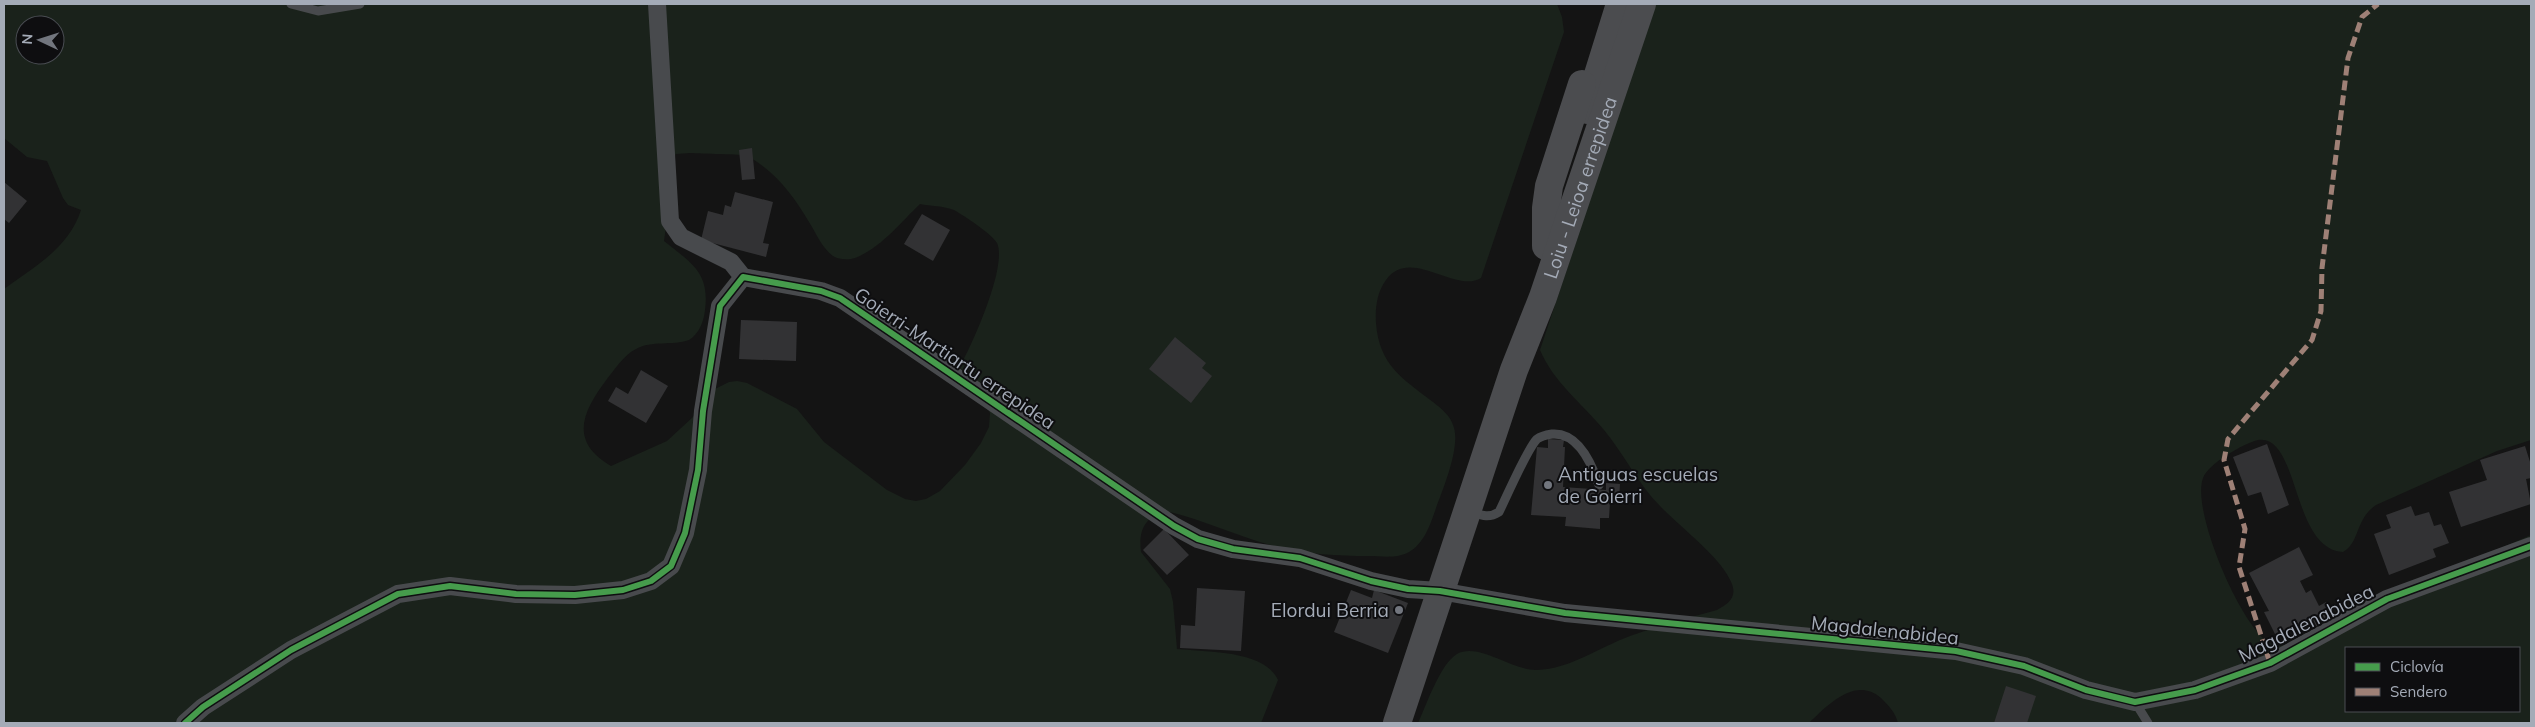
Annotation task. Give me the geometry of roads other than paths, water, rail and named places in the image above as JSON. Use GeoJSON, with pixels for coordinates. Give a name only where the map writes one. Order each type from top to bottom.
{"type":"FeatureCollection","features":[{"type":"Feature","properties":{"kind":"main road"},"geometry":{"type":"LineString","coordinates":[[1546,246],[1546,208],[1549,186],[1608,4]]}},
{"type":"Feature","properties":{"kind":"main road","name":"Loiu - Leioa errepidea"},"geometry":{"type":"LineString","coordinates":[[1514,370],[1528,308],[1620,4]]}},
{"type":"Feature","properties":{"kind":"main road"},"geometry":{"type":"LineString","coordinates":[[1598,132],[1607,75],[1630,4]]}},
{"type":"Feature","properties":{"kind":"main road","name":"Loiu - Leioa errepidea"},"geometry":{"type":"LineString","coordinates":[[1397,723],[1514,370],[1543,297],[1642,4]]}},
{"type":"Feature","properties":{"kind":"street"},"geometry":{"type":"LineString","coordinates":[[185,723],[203,707],[291,650],[398,594],[450,586],[516,594],[575,595],[623,590],[651,581],[671,566],[685,534],[698,470],[703,411],[720,306],[743,277],[731,262],[681,237],[670,221],[657,4]]}},
{"type":"Feature","properties":{"kind":"street","name":"Goierri-Martiartu errepidea"},"geometry":{"type":"LineString","coordinates":[[743,277],[821,291],[840,298],[1174,526],[1198,539],[1233,549],[1300,558],[1371,581],[1408,589],[1440,591]]}},
{"type":"Feature","properties":{"kind":"street","name":"Magdalenabidea"},"geometry":{"type":"LineString","coordinates":[[1440,591],[1565,613],[1956,651],[2024,666],[2086,690],[2135,702],[2195,690],[2270,663],[2387,599],[2531,546]]}},
{"type":"Feature","properties":{"kind":"lane"},"geometry":{"type":"LineString","coordinates":[[291,4],[318,11],[360,4]]}},
{"type":"Feature","properties":{"kind":"lane"},"geometry":{"type":"LineString","coordinates":[[1467,510],[1486,516],[1492,516],[1498,512],[1536,440],[1549,434],[1565,436],[1583,452],[1593,467],[1599,485]]}},
{"type":"Feature","properties":{"kind":"lane"},"geometry":{"type":"LineString","coordinates":[[2135,702],[2148,723]]}},
{"type":"Feature","properties":{"kind":"place","name":"Antiguas escuelas de Goierri"},"geometry":{"type":"Point","coordinates":[1548,485]}},
{"type":"Feature","properties":{"kind":"place","name":"Elordui Berria"},"geometry":{"type":"Point","coordinates":[1399,610]}}]}
